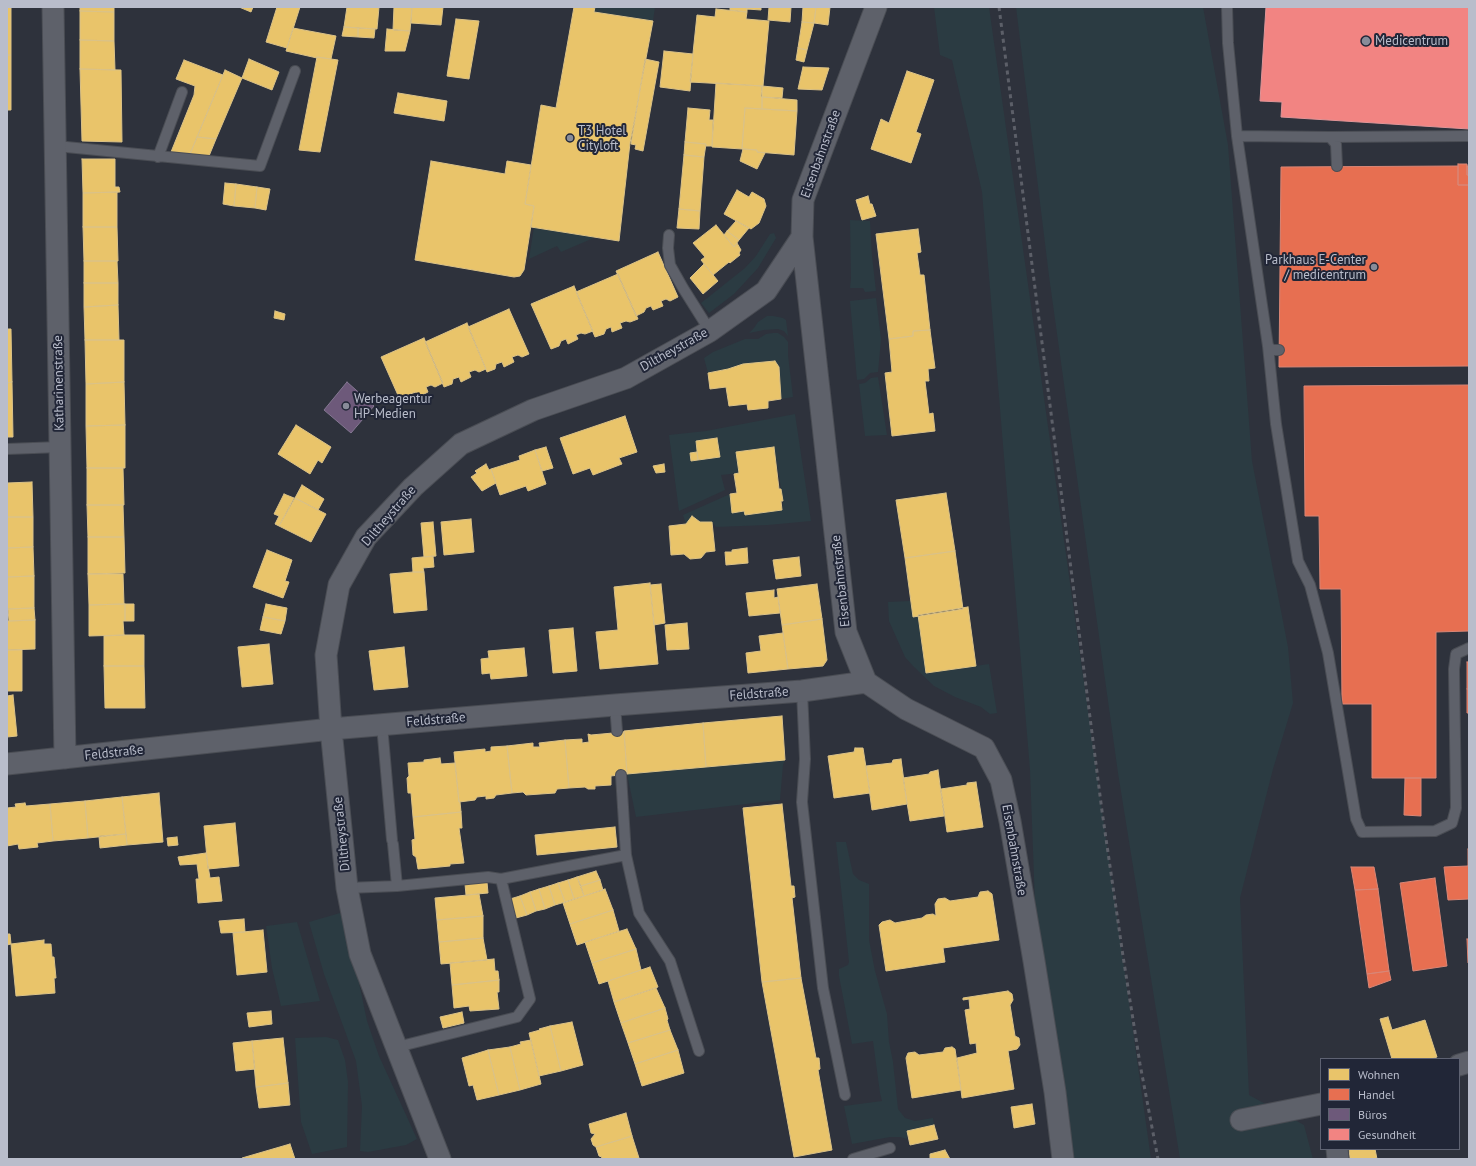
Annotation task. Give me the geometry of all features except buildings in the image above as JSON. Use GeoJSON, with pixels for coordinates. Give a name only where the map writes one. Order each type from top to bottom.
{"type":"FeatureCollection","features":[{"type":"Feature","properties":{"kind":"street","name":"Katharinenstraße"},"geometry":{"type":"LineString","coordinates":[[53,7],[65,758]]}},
{"type":"Feature","properties":{"kind":"street","name":"Eisenbahnstraße"},"geometry":{"type":"LineString","coordinates":[[876,7],[803,200],[802,237],[846,632],[866,682],[906,709],[984,748],[1001,780],[1010,821],[1034,961],[1055,1092],[1063,1159]]}},
{"type":"Feature","properties":{"kind":"street","name":"Diltheystraße"},"geometry":{"type":"LineString","coordinates":[[440,1159],[360,954],[347,888],[331,729],[326,656],[339,585],[366,537],[413,487],[461,444],[533,410],[626,378],[710,330],[766,291],[802,237]]}},
{"type":"Feature","properties":{"kind":"street","name":"Feldstraße"},"geometry":{"type":"LineString","coordinates":[[7,764],[331,729],[802,691],[866,682]]}},
{"type":"Feature","properties":{"kind":"street"},"geometry":{"type":"LineString","coordinates":[[1240,1120],[1320,1104]]}},
{"type":"Feature","properties":{"kind":"lane"},"geometry":{"type":"LineString","coordinates":[[1226,7],[1237,136],[1268,346],[1276,424],[1298,561],[1310,584],[1328,654],[1356,819],[1362,832],[1435,831],[1452,823],[1456,808],[1454,669],[1456,654],[1469,648]]}},
{"type":"Feature","properties":{"kind":"lane"},"geometry":{"type":"LineString","coordinates":[[56,146],[260,166],[295,70]]}},
{"type":"Feature","properties":{"kind":"lane"},"geometry":{"type":"LineString","coordinates":[[158,157],[182,92]]}},
{"type":"Feature","properties":{"kind":"lane"},"geometry":{"type":"LineString","coordinates":[[1237,136],[1469,136]]}},
{"type":"Feature","properties":{"kind":"lane"},"geometry":{"type":"LineString","coordinates":[[1330,137],[1336,144],[1337,166]]}},
{"type":"Feature","properties":{"kind":"lane"},"geometry":{"type":"LineString","coordinates":[[669,235],[668,248],[670,265],[710,330]]}},
{"type":"Feature","properties":{"kind":"lane"},"geometry":{"type":"LineString","coordinates":[[1268,346],[1272,350],[1279,350]]}},
{"type":"Feature","properties":{"kind":"lane"},"geometry":{"type":"LineString","coordinates":[[7,449],[60,447]]}},
{"type":"Feature","properties":{"kind":"lane"},"geometry":{"type":"LineString","coordinates":[[802,691],[805,758],[802,802],[823,988],[845,1095]]}},
{"type":"Feature","properties":{"kind":"lane"},"geometry":{"type":"LineString","coordinates":[[615,705],[617,731]]}},
{"type":"Feature","properties":{"kind":"lane"},"geometry":{"type":"LineString","coordinates":[[382,725],[396,886]]}},
{"type":"Feature","properties":{"kind":"lane"},"geometry":{"type":"LineString","coordinates":[[622,775],[626,856],[639,913],[670,961],[699,1051]]}},
{"type":"Feature","properties":{"kind":"lane"},"geometry":{"type":"LineString","coordinates":[[347,888],[396,886],[488,877],[501,879],[626,856]]}},
{"type":"Feature","properties":{"kind":"lane"},"geometry":{"type":"LineString","coordinates":[[397,1047],[517,1017],[530,999],[501,879]]}},
{"type":"Feature","properties":{"kind":"lane"},"geometry":{"type":"LineString","coordinates":[[853,1159],[890,1148]]}},
{"type":"Feature","properties":{"kind":"shaded area"},"geometry":{"type":"Polygon","coordinates":[[[595,7],[655,7],[653,21],[594,12],[595,7]]]}},
{"type":"Feature","properties":{"kind":"shaded area"},"geometry":{"type":"Polygon","coordinates":[[[934,7],[989,7],[1151,1159],[1072,1159],[1035,904],[1030,770],[982,192],[952,60],[940,55],[934,7]]]}},
{"type":"Feature","properties":{"kind":"shaded area"},"geometry":{"type":"Polygon","coordinates":[[[1016,7],[1203,7],[1228,145],[1252,461],[1288,647],[1293,703],[1273,769],[1240,898],[1249,1095],[1304,1125],[1313,1159],[1180,1159],[1118,773],[1049,276],[1016,7]]]}},
{"type":"Feature","properties":{"kind":"shaded area"},"geometry":{"type":"Polygon","coordinates":[[[850,220],[870,221],[876,291],[865,292],[863,288],[850,288],[850,220]]]}},
{"type":"Feature","properties":{"kind":"shaded area"},"geometry":{"type":"Polygon","coordinates":[[[534,227],[596,237],[561,252],[557,246],[529,259],[534,227]]]}},
{"type":"Feature","properties":{"kind":"shaded area"},"geometry":{"type":"Polygon","coordinates":[[[774,233],[776,238],[758,268],[734,294],[709,313],[701,303],[745,268],[756,256],[770,234],[774,233]]]}},
{"type":"Feature","properties":{"kind":"shaded area"},"geometry":{"type":"Polygon","coordinates":[[[876,298],[881,339],[878,372],[870,373],[864,379],[857,380],[850,301],[876,298]]]}},
{"type":"Feature","properties":{"kind":"shaded area"},"geometry":{"type":"Polygon","coordinates":[[[767,316],[783,318],[786,320],[788,336],[784,331],[778,329],[749,333],[758,322],[767,316]]]}},
{"type":"Feature","properties":{"kind":"shaded area"},"geometry":{"type":"Polygon","coordinates":[[[778,333],[788,342],[793,397],[781,399],[779,367],[775,361],[708,373],[704,358],[713,352],[745,339],[758,339],[766,334],[778,333]]]}},
{"type":"Feature","properties":{"kind":"shaded area"},"geometry":{"type":"Polygon","coordinates":[[[878,377],[887,435],[865,436],[859,384],[865,383],[871,378],[878,377]]]}},
{"type":"Feature","properties":{"kind":"shaded area"},"geometry":{"type":"Polygon","coordinates":[[[795,414],[811,521],[768,525],[716,527],[712,522],[686,524],[683,515],[730,494],[732,513],[744,511],[745,515],[782,510],[783,500],[774,447],[736,452],[739,473],[721,475],[725,490],[679,511],[669,435],[706,431],[795,414]]]}},
{"type":"Feature","properties":{"kind":"shaded area"},"geometry":{"type":"Polygon","coordinates":[[[910,601],[913,616],[918,615],[926,673],[989,664],[997,713],[990,714],[981,707],[955,697],[934,686],[905,657],[889,621],[888,602],[910,601]]]}},
{"type":"Feature","properties":{"kind":"shaded area"},"geometry":{"type":"Polygon","coordinates":[[[785,760],[783,765],[780,800],[636,817],[627,774],[785,760]]]}},
{"type":"Feature","properties":{"kind":"shaded area"},"geometry":{"type":"Polygon","coordinates":[[[836,842],[846,842],[853,874],[859,880],[869,884],[869,940],[875,971],[887,1014],[889,1042],[893,1062],[898,1109],[905,1118],[915,1121],[933,1118],[934,1125],[907,1131],[907,1139],[890,1137],[852,1144],[844,1106],[882,1101],[873,1041],[852,1044],[839,976],[839,969],[848,965],[849,962],[836,842]]]}},
{"type":"Feature","properties":{"kind":"shaded area"},"geometry":{"type":"Polygon","coordinates":[[[340,913],[347,925],[367,1021],[379,1056],[417,1139],[406,1145],[368,1152],[360,1151],[362,1106],[356,1061],[324,974],[309,922],[340,913]]]}},
{"type":"Feature","properties":{"kind":"shaded area"},"geometry":{"type":"Polygon","coordinates":[[[297,922],[320,1001],[281,1006],[272,968],[266,926],[297,922]]]}},
{"type":"Feature","properties":{"kind":"shaded area"},"geometry":{"type":"Polygon","coordinates":[[[326,1037],[338,1040],[345,1060],[348,1082],[347,1147],[312,1154],[301,1122],[295,1038],[326,1037]]]}},
{"type":"Feature","properties":{"kind":"railway"},"geometry":{"type":"LineString","coordinates":[[999,7],[1102,811],[1140,1064],[1158,1159]]}},
{"type":"Feature","properties":{"kind":"place","name":"Medicentrum"},"geometry":{"type":"Point","coordinates":[1366,41]}},
{"type":"Feature","properties":{"kind":"place","name":"T3 Hotel Cityloft"},"geometry":{"type":"Point","coordinates":[570,138]}},
{"type":"Feature","properties":{"kind":"place","name":"Parkhaus E-Center / medicentrum"},"geometry":{"type":"Point","coordinates":[1374,267]}},
{"type":"Feature","properties":{"kind":"place","name":"Werbeagentur HP-Medien"},"geometry":{"type":"Point","coordinates":[346,406]}}]}
